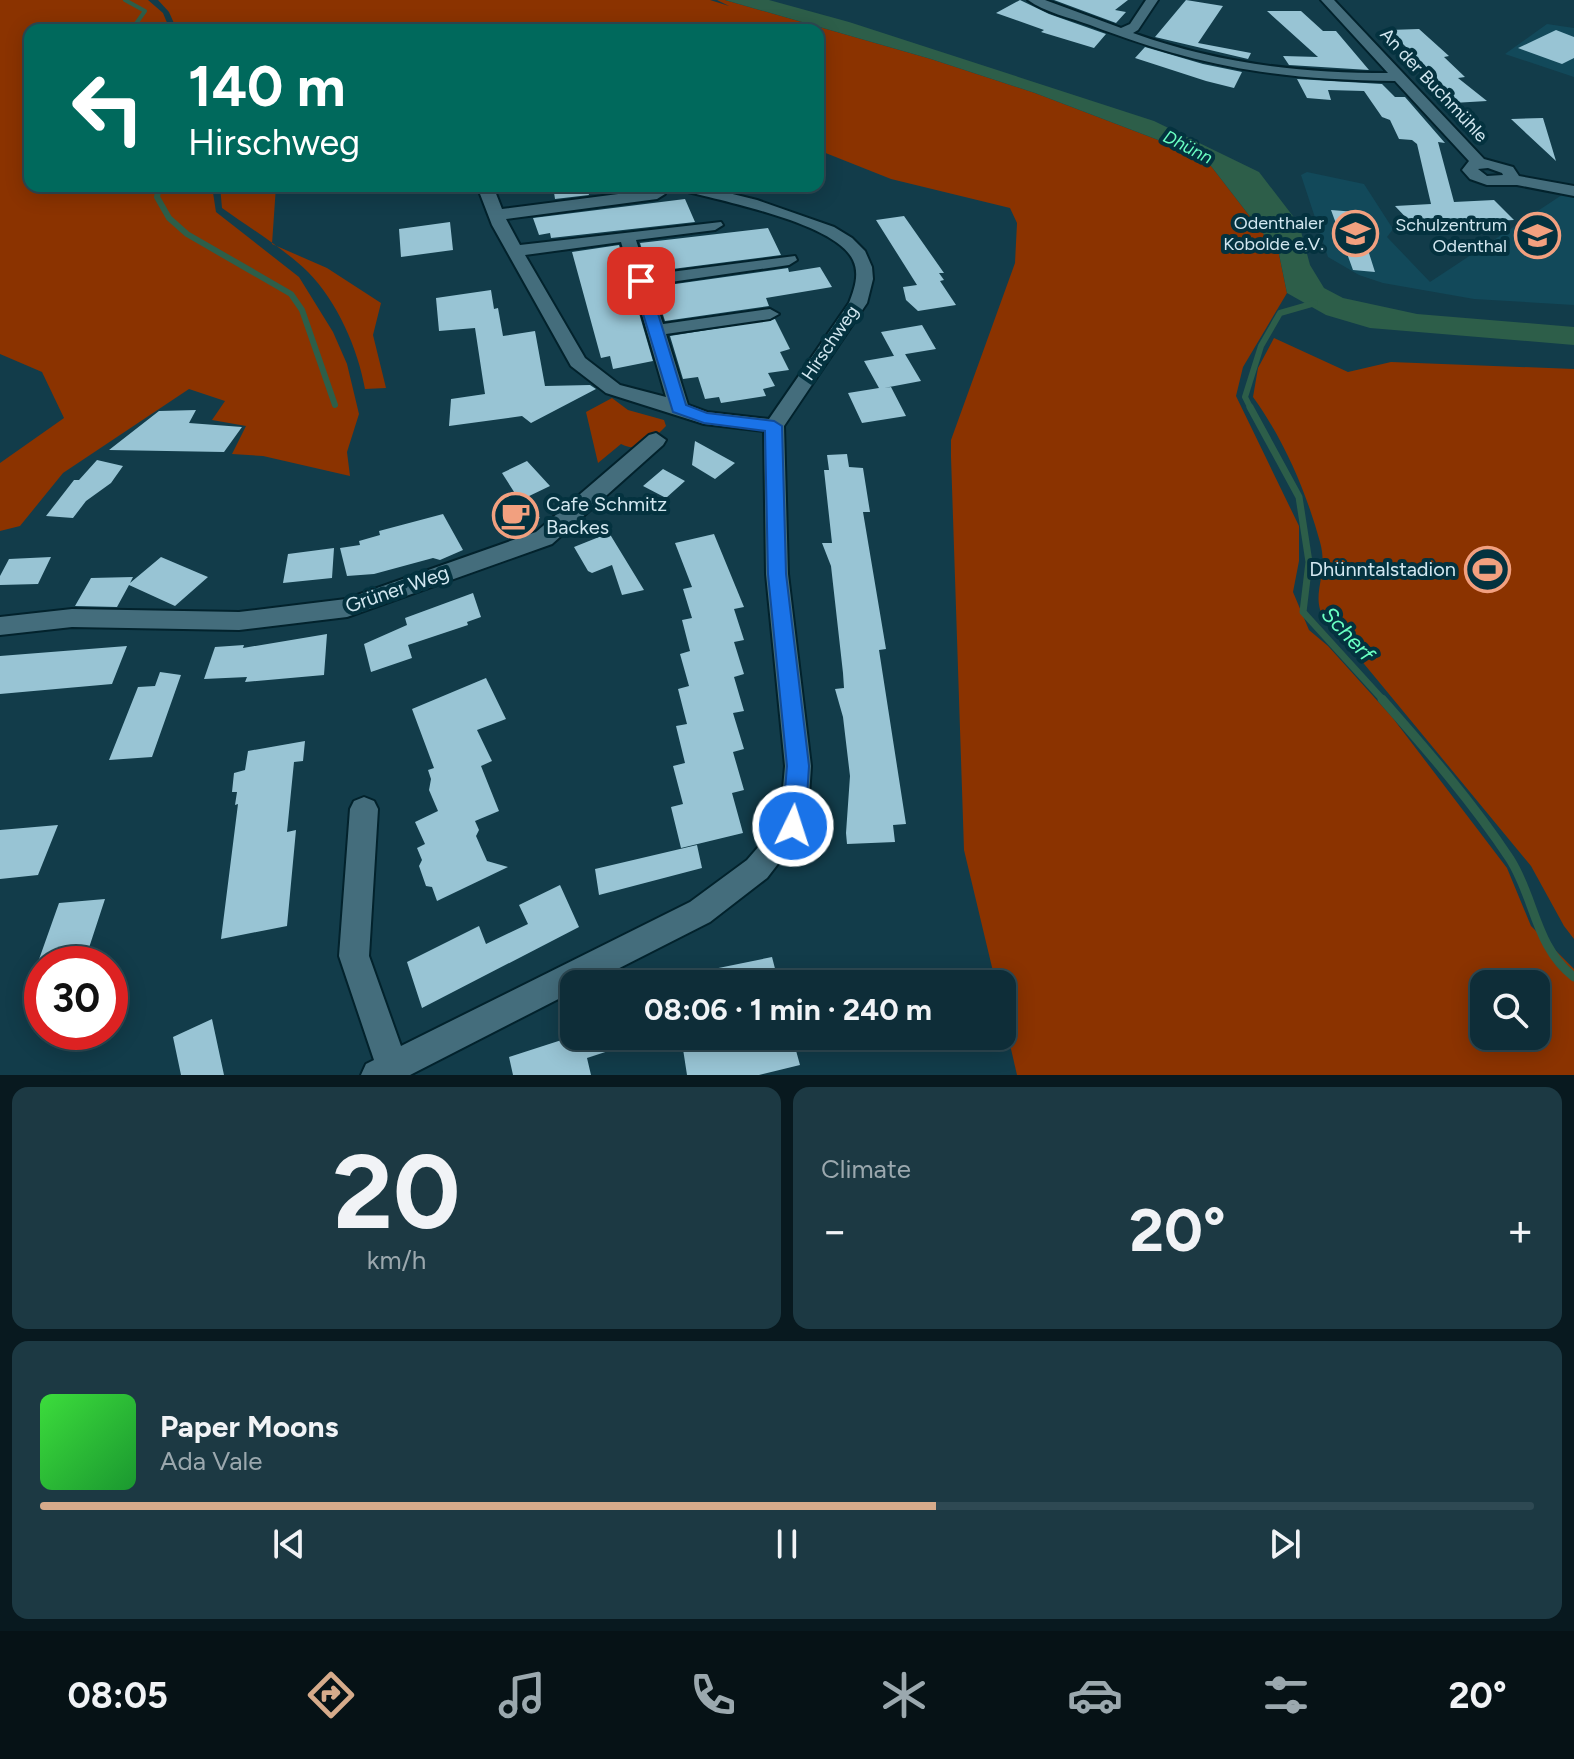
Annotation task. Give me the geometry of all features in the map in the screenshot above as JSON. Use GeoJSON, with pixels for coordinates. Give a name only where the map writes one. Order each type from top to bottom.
{"type":"FeatureCollection","features":[{"type":"Feature","properties":{"kind":"street"},"geometry":{"type":"LineString","coordinates":[[1034,0],[1191,56],[1248,68],[1316,76],[1400,77]]}},
{"type":"Feature","properties":{"kind":"street"},"geometry":{"type":"LineString","coordinates":[[1124,32],[1134,27],[1152,0]]}},
{"type":"Feature","properties":{"kind":"street","name":"An der Buchmühle"},"geometry":{"type":"LineString","coordinates":[[1327,0],[1479,163],[1508,170],[1513,179],[1574,191]]}},
{"type":"Feature","properties":{"kind":"street"},"geometry":{"type":"LineString","coordinates":[[364,809],[354,956],[385,1071],[700,912],[757,869],[793,826],[798,766],[777,574],[774,426],[704,418],[613,389],[578,362],[496,215],[487,192]]}},
{"type":"Feature","properties":{"kind":"street","name":"Hirschweg"},"geometry":{"type":"LineString","coordinates":[[703,192],[806,221],[841,235],[860,257],[865,282],[858,303],[774,426]]}},
{"type":"Feature","properties":{"kind":"street"},"geometry":{"type":"LineString","coordinates":[[496,215],[657,194]]}},
{"type":"Feature","properties":{"kind":"street"},"geometry":{"type":"LineString","coordinates":[[516,251],[715,225]]}},
{"type":"Feature","properties":{"kind":"street"},"geometry":{"type":"LineString","coordinates":[[627,236],[679,408]]}},
{"type":"Feature","properties":{"kind":"street"},"geometry":{"type":"LineString","coordinates":[[641,281],[789,260]]}},
{"type":"Feature","properties":{"kind":"street"},"geometry":{"type":"LineString","coordinates":[[656,330],[770,314]]}},
{"type":"Feature","properties":{"kind":"street","name":"Grüner Weg"},"geometry":{"type":"LineString","coordinates":[[0,626],[72,618],[239,621],[347,608],[544,538],[656,440]]}},
{"type":"Feature","properties":{"kind":"shaded area"},"geometry":{"type":"Polygon","coordinates":[[[0,0],[148,0],[163,13],[168,24],[24,24],[24,192],[213,192],[216,212],[299,277],[333,332],[347,364],[359,414],[347,452],[350,476],[263,456],[232,454],[246,426],[212,420],[225,401],[189,389],[63,473],[20,526],[0,531],[0,463],[64,418],[42,372],[0,354],[0,0]]]}},
{"type":"Feature","properties":{"kind":"shaded area"},"geometry":{"type":"Polygon","coordinates":[[[158,0],[710,0],[729,6],[717,0],[725,0],[809,24],[174,24],[158,0]]]}},
{"type":"Feature","properties":{"kind":"shaded area"},"geometry":{"type":"Polygon","coordinates":[[[1547,24],[1574,28],[1574,77],[1505,54],[1547,24]]]}},
{"type":"Feature","properties":{"kind":"shaded area"},"geometry":{"type":"Polygon","coordinates":[[[824,28],[1035,93],[1174,146],[1211,166],[1279,254],[1287,293],[1243,367],[1236,396],[1299,526],[1299,561],[1293,592],[1309,630],[1328,646],[1392,717],[1507,868],[1531,926],[1574,969],[1574,1075],[1017,1075],[1011,1050],[1016,1050],[1016,970],[993,970],[964,850],[951,440],[1015,263],[1017,223],[1010,208],[891,179],[824,152],[824,28]]]}},
{"type":"Feature","properties":{"kind":"shaded area"},"geometry":{"type":"Polygon","coordinates":[[[1307,172],[1364,184],[1393,229],[1387,237],[1430,282],[1574,187],[1574,305],[1474,299],[1383,283],[1359,275],[1328,257],[1301,175],[1307,172]]]}},
{"type":"Feature","properties":{"kind":"shaded area"},"geometry":{"type":"Polygon","coordinates":[[[221,192],[276,192],[272,243],[222,208],[221,192]]]}},
{"type":"Feature","properties":{"kind":"shaded area"},"geometry":{"type":"Polygon","coordinates":[[[276,246],[327,268],[381,303],[373,335],[386,388],[365,389],[352,342],[337,311],[308,272],[276,246]]]}},
{"type":"Feature","properties":{"kind":"shaded area"},"geometry":{"type":"Polygon","coordinates":[[[1274,338],[1348,372],[1391,362],[1574,369],[1574,939],[1531,866],[1323,616],[1319,594],[1323,557],[1314,523],[1284,448],[1253,397],[1258,368],[1274,338]]]}},
{"type":"Feature","properties":{"kind":"shaded area"},"geometry":{"type":"Polygon","coordinates":[[[612,398],[628,410],[664,420],[666,426],[645,444],[628,447],[621,444],[598,463],[586,412],[612,398]]]}},
{"type":"Feature","properties":{"kind":"water","name":"Dhünn"},"geometry":{"type":"Polygon","coordinates":[[[725,0],[769,0],[849,22],[1154,121],[1259,172],[1299,224],[1310,265],[1324,288],[1343,298],[1417,314],[1574,327],[1574,345],[1370,328],[1326,315],[1287,293],[1279,254],[1211,166],[1174,146],[1035,93],[824,28],[824,24],[809,24],[725,0]]]}},
{"type":"Feature","properties":{"kind":"building"},"geometry":{"type":"Polygon","coordinates":[[[1020,0],[1106,34],[1094,48],[1041,32],[1044,30],[996,13],[1020,0]]]}},
{"type":"Feature","properties":{"kind":"building"},"geometry":{"type":"Polygon","coordinates":[[[1054,0],[1128,0],[1115,10],[1126,12],[1116,23],[1054,0]]]}},
{"type":"Feature","properties":{"kind":"building"},"geometry":{"type":"Polygon","coordinates":[[[1186,0],[1223,6],[1198,43],[1251,53],[1248,59],[1155,37],[1186,0]]]}},
{"type":"Feature","properties":{"kind":"building"},"geometry":{"type":"Polygon","coordinates":[[[1267,11],[1301,11],[1323,31],[1336,31],[1369,70],[1289,65],[1283,56],[1318,57],[1267,11]]]}},
{"type":"Feature","properties":{"kind":"building"},"geometry":{"type":"Polygon","coordinates":[[[1419,29],[1449,56],[1444,57],[1465,77],[1458,78],[1487,101],[1453,103],[1428,78],[1437,78],[1389,30],[1419,29]]]}},
{"type":"Feature","properties":{"kind":"building"},"geometry":{"type":"Polygon","coordinates":[[[1556,30],[1574,37],[1574,58],[1562,64],[1518,48],[1556,30]]]}},
{"type":"Feature","properties":{"kind":"building"},"geometry":{"type":"Polygon","coordinates":[[[1145,47],[1242,72],[1234,88],[1206,81],[1135,58],[1145,47]]]}},
{"type":"Feature","properties":{"kind":"building"},"geometry":{"type":"Polygon","coordinates":[[[1297,79],[1382,84],[1395,97],[1405,97],[1445,143],[1438,142],[1454,202],[1494,200],[1514,220],[1413,225],[1395,206],[1431,204],[1417,144],[1412,140],[1399,139],[1390,120],[1382,117],[1364,91],[1328,90],[1331,100],[1307,98],[1297,79]]]}},
{"type":"Feature","properties":{"kind":"building"},"geometry":{"type":"Polygon","coordinates":[[[1543,118],[1556,161],[1511,119],[1543,118]]]}},
{"type":"Feature","properties":{"kind":"building"},"geometry":{"type":"Polygon","coordinates":[[[554,192],[588,192],[589,195],[555,199],[554,192]]]}},
{"type":"Feature","properties":{"kind":"building"},"geometry":{"type":"Polygon","coordinates":[[[685,199],[695,222],[551,238],[550,233],[539,235],[533,218],[685,199]]]}},
{"type":"Feature","properties":{"kind":"building"},"geometry":{"type":"Polygon","coordinates":[[[1331,210],[1356,212],[1375,272],[1353,270],[1331,210]]]}},
{"type":"Feature","properties":{"kind":"building"},"geometry":{"type":"Polygon","coordinates":[[[904,216],[944,273],[939,273],[944,280],[940,281],[956,305],[918,311],[906,300],[903,287],[917,285],[876,220],[904,216]]]}},
{"type":"Feature","properties":{"kind":"building"},"geometry":{"type":"Polygon","coordinates":[[[450,222],[453,250],[401,257],[399,229],[450,222]]]}},
{"type":"Feature","properties":{"kind":"building"},"geometry":{"type":"Polygon","coordinates":[[[768,228],[781,255],[649,272],[640,243],[768,228]]]}},
{"type":"Feature","properties":{"kind":"building"},"geometry":{"type":"Polygon","coordinates":[[[619,245],[653,361],[613,369],[610,356],[601,358],[572,252],[619,245]]]}},
{"type":"Feature","properties":{"kind":"building"},"geometry":{"type":"Polygon","coordinates":[[[820,267],[832,287],[766,298],[769,306],[665,321],[654,287],[788,268],[789,272],[820,267]]]}},
{"type":"Feature","properties":{"kind":"building"},"geometry":{"type":"Polygon","coordinates":[[[491,290],[503,336],[535,331],[545,386],[590,385],[596,389],[531,423],[522,416],[449,426],[451,399],[485,394],[475,328],[439,331],[436,298],[491,290]]]}},
{"type":"Feature","properties":{"kind":"building"},"geometry":{"type":"Polygon","coordinates":[[[775,319],[790,349],[780,352],[789,370],[768,373],[775,386],[763,389],[766,396],[721,403],[719,397],[705,399],[698,377],[683,379],[670,336],[775,319]]]}},
{"type":"Feature","properties":{"kind":"building"},"geometry":{"type":"Polygon","coordinates":[[[922,325],[936,349],[894,356],[881,332],[922,325]]]}},
{"type":"Feature","properties":{"kind":"building"},"geometry":{"type":"Polygon","coordinates":[[[905,354],[921,381],[884,388],[891,387],[906,416],[862,423],[848,393],[879,388],[864,361],[905,354]]]}},
{"type":"Feature","properties":{"kind":"building"},"geometry":{"type":"Polygon","coordinates":[[[196,410],[189,423],[242,427],[224,452],[109,450],[159,411],[196,410]]]}},
{"type":"Feature","properties":{"kind":"building"},"geometry":{"type":"Polygon","coordinates":[[[695,441],[735,463],[715,479],[692,465],[695,441]]]}},
{"type":"Feature","properties":{"kind":"building"},"geometry":{"type":"Polygon","coordinates":[[[847,454],[849,467],[863,468],[870,512],[863,512],[886,649],[879,650],[906,824],[893,825],[895,842],[847,844],[850,776],[843,717],[835,689],[844,688],[843,673],[831,566],[822,543],[832,543],[824,470],[829,470],[827,455],[847,454]]]}},
{"type":"Feature","properties":{"kind":"building"},"geometry":{"type":"Polygon","coordinates":[[[97,460],[123,466],[111,483],[86,501],[73,518],[46,516],[74,480],[79,480],[97,460]]]}},
{"type":"Feature","properties":{"kind":"building"},"geometry":{"type":"Polygon","coordinates":[[[527,461],[550,486],[525,498],[540,518],[514,530],[495,504],[516,495],[502,473],[527,461]]]}},
{"type":"Feature","properties":{"kind":"building"},"geometry":{"type":"Polygon","coordinates":[[[663,469],[685,481],[666,498],[643,486],[663,469]]]}},
{"type":"Feature","properties":{"kind":"building"},"geometry":{"type":"Polygon","coordinates":[[[443,514],[463,550],[440,560],[433,558],[374,574],[347,576],[340,548],[360,545],[359,541],[380,535],[379,531],[443,514]]]}},
{"type":"Feature","properties":{"kind":"building"},"geometry":{"type":"Polygon","coordinates":[[[609,533],[644,590],[622,595],[612,565],[592,573],[588,571],[574,547],[609,533]]]}},
{"type":"Feature","properties":{"kind":"building"},"geometry":{"type":"Polygon","coordinates":[[[714,534],[744,607],[734,609],[744,640],[734,642],[744,674],[734,677],[744,711],[733,713],[744,749],[733,752],[744,790],[732,793],[743,833],[681,848],[671,807],[683,804],[673,766],[685,763],[676,726],[687,724],[678,689],[689,686],[680,654],[690,651],[682,620],[692,618],[683,589],[692,587],[675,543],[714,534]]]}},
{"type":"Feature","properties":{"kind":"building"},"geometry":{"type":"Polygon","coordinates":[[[334,548],[332,578],[283,583],[288,554],[334,548]]]}},
{"type":"Feature","properties":{"kind":"building"},"geometry":{"type":"Polygon","coordinates":[[[51,557],[38,584],[0,585],[0,576],[9,559],[51,557]]]}},
{"type":"Feature","properties":{"kind":"building"},"geometry":{"type":"Polygon","coordinates":[[[161,557],[208,577],[175,606],[129,585],[117,607],[75,606],[91,578],[133,577],[130,583],[161,557]]]}},
{"type":"Feature","properties":{"kind":"building"},"geometry":{"type":"Polygon","coordinates":[[[473,593],[481,617],[467,622],[468,625],[408,645],[412,658],[371,672],[364,644],[407,625],[405,618],[473,593]]]}},
{"type":"Feature","properties":{"kind":"building"},"geometry":{"type":"Polygon","coordinates":[[[327,634],[324,675],[245,682],[247,677],[204,679],[215,647],[244,645],[243,648],[327,634]]]}},
{"type":"Feature","properties":{"kind":"building"},"geometry":{"type":"Polygon","coordinates":[[[127,646],[112,684],[0,694],[0,656],[127,646]]]}},
{"type":"Feature","properties":{"kind":"building"},"geometry":{"type":"Polygon","coordinates":[[[160,672],[181,675],[152,757],[109,760],[138,687],[155,686],[160,672]]]}},
{"type":"Feature","properties":{"kind":"building"},"geometry":{"type":"Polygon","coordinates":[[[486,678],[506,719],[477,730],[492,761],[481,766],[499,811],[475,821],[479,830],[476,836],[487,861],[508,867],[437,901],[432,887],[426,886],[419,866],[422,860],[417,848],[425,844],[415,822],[438,811],[429,790],[431,779],[428,770],[434,768],[412,709],[486,678]]]}},
{"type":"Feature","properties":{"kind":"building"},"geometry":{"type":"Polygon","coordinates":[[[305,741],[303,761],[294,762],[287,832],[296,830],[287,926],[221,939],[238,804],[235,805],[237,792],[232,792],[234,773],[245,770],[248,751],[305,741]]]}},
{"type":"Feature","properties":{"kind":"building"},"geometry":{"type":"Polygon","coordinates":[[[58,825],[38,875],[0,879],[0,830],[58,825]]]}},
{"type":"Feature","properties":{"kind":"building"},"geometry":{"type":"Polygon","coordinates":[[[697,845],[702,868],[599,895],[595,869],[697,845]]]}},
{"type":"Feature","properties":{"kind":"building"},"geometry":{"type":"Polygon","coordinates":[[[560,885],[579,927],[422,1008],[407,962],[479,926],[486,944],[528,924],[519,905],[560,885]]]}},
{"type":"Feature","properties":{"kind":"building"},"geometry":{"type":"Polygon","coordinates":[[[105,899],[90,946],[44,946],[59,903],[105,899]]]}},
{"type":"Feature","properties":{"kind":"building"},"geometry":{"type":"Polygon","coordinates":[[[772,957],[775,970],[708,970],[772,957]]]}},
{"type":"Feature","properties":{"kind":"building"},"geometry":{"type":"Polygon","coordinates":[[[212,1019],[224,1075],[181,1075],[173,1037],[212,1019]]]}},
{"type":"Feature","properties":{"kind":"building"},"geometry":{"type":"Polygon","coordinates":[[[560,1041],[560,1050],[611,1050],[587,1058],[591,1075],[513,1075],[509,1057],[560,1041]]]}},
{"type":"Feature","properties":{"kind":"building"},"geometry":{"type":"Polygon","coordinates":[[[683,1050],[796,1050],[800,1065],[759,1075],[687,1075],[683,1050]]]}},
{"type":"Feature","properties":{"kind":"waterway"},"geometry":{"type":"LineString","coordinates":[[125,0],[145,11],[136,24]]}},
{"type":"Feature","properties":{"kind":"waterway"},"geometry":{"type":"LineString","coordinates":[[158,192],[157,197],[169,218],[187,234],[291,294],[302,310],[335,405]]}},
{"type":"Feature","properties":{"kind":"waterway","name":"Scherf"},"geometry":{"type":"LineString","coordinates":[[1250,407],[1245,397],[1261,346],[1280,313],[1315,303]]}},
{"type":"Feature","properties":{"kind":"waterway","name":"Scherf"},"geometry":{"type":"LineString","coordinates":[[1250,407],[1299,497],[1309,562],[1303,612],[1384,701]]}},
{"type":"Feature","properties":{"kind":"waterway","name":"Scherf"},"geometry":{"type":"LineString","coordinates":[[1382,699],[1496,838],[1518,874],[1543,937],[1561,965],[1574,977]]}},
{"type":"Feature","properties":{"kind":"place","name":"Odenthaler Kobolde e.V."},"geometry":{"type":"Point","coordinates":[1355,233]}},
{"type":"Feature","properties":{"kind":"place","name":"Schulzentrum Odenthal"},"geometry":{"type":"Point","coordinates":[1538,235]}},
{"type":"Feature","properties":{"kind":"place","name":"Cafe Schmitz Backes"},"geometry":{"type":"Point","coordinates":[515,515]}},
{"type":"Feature","properties":{"kind":"place","name":"Dhünntalstadion"},"geometry":{"type":"Point","coordinates":[1487,569]}},
{"type":"Feature","properties":{"kind":"route"},"geometry":{"type":"LineString","coordinates":[[641,281],[679,408],[704,418],[774,426],[777,574],[798,766],[793,826]]}}]}
